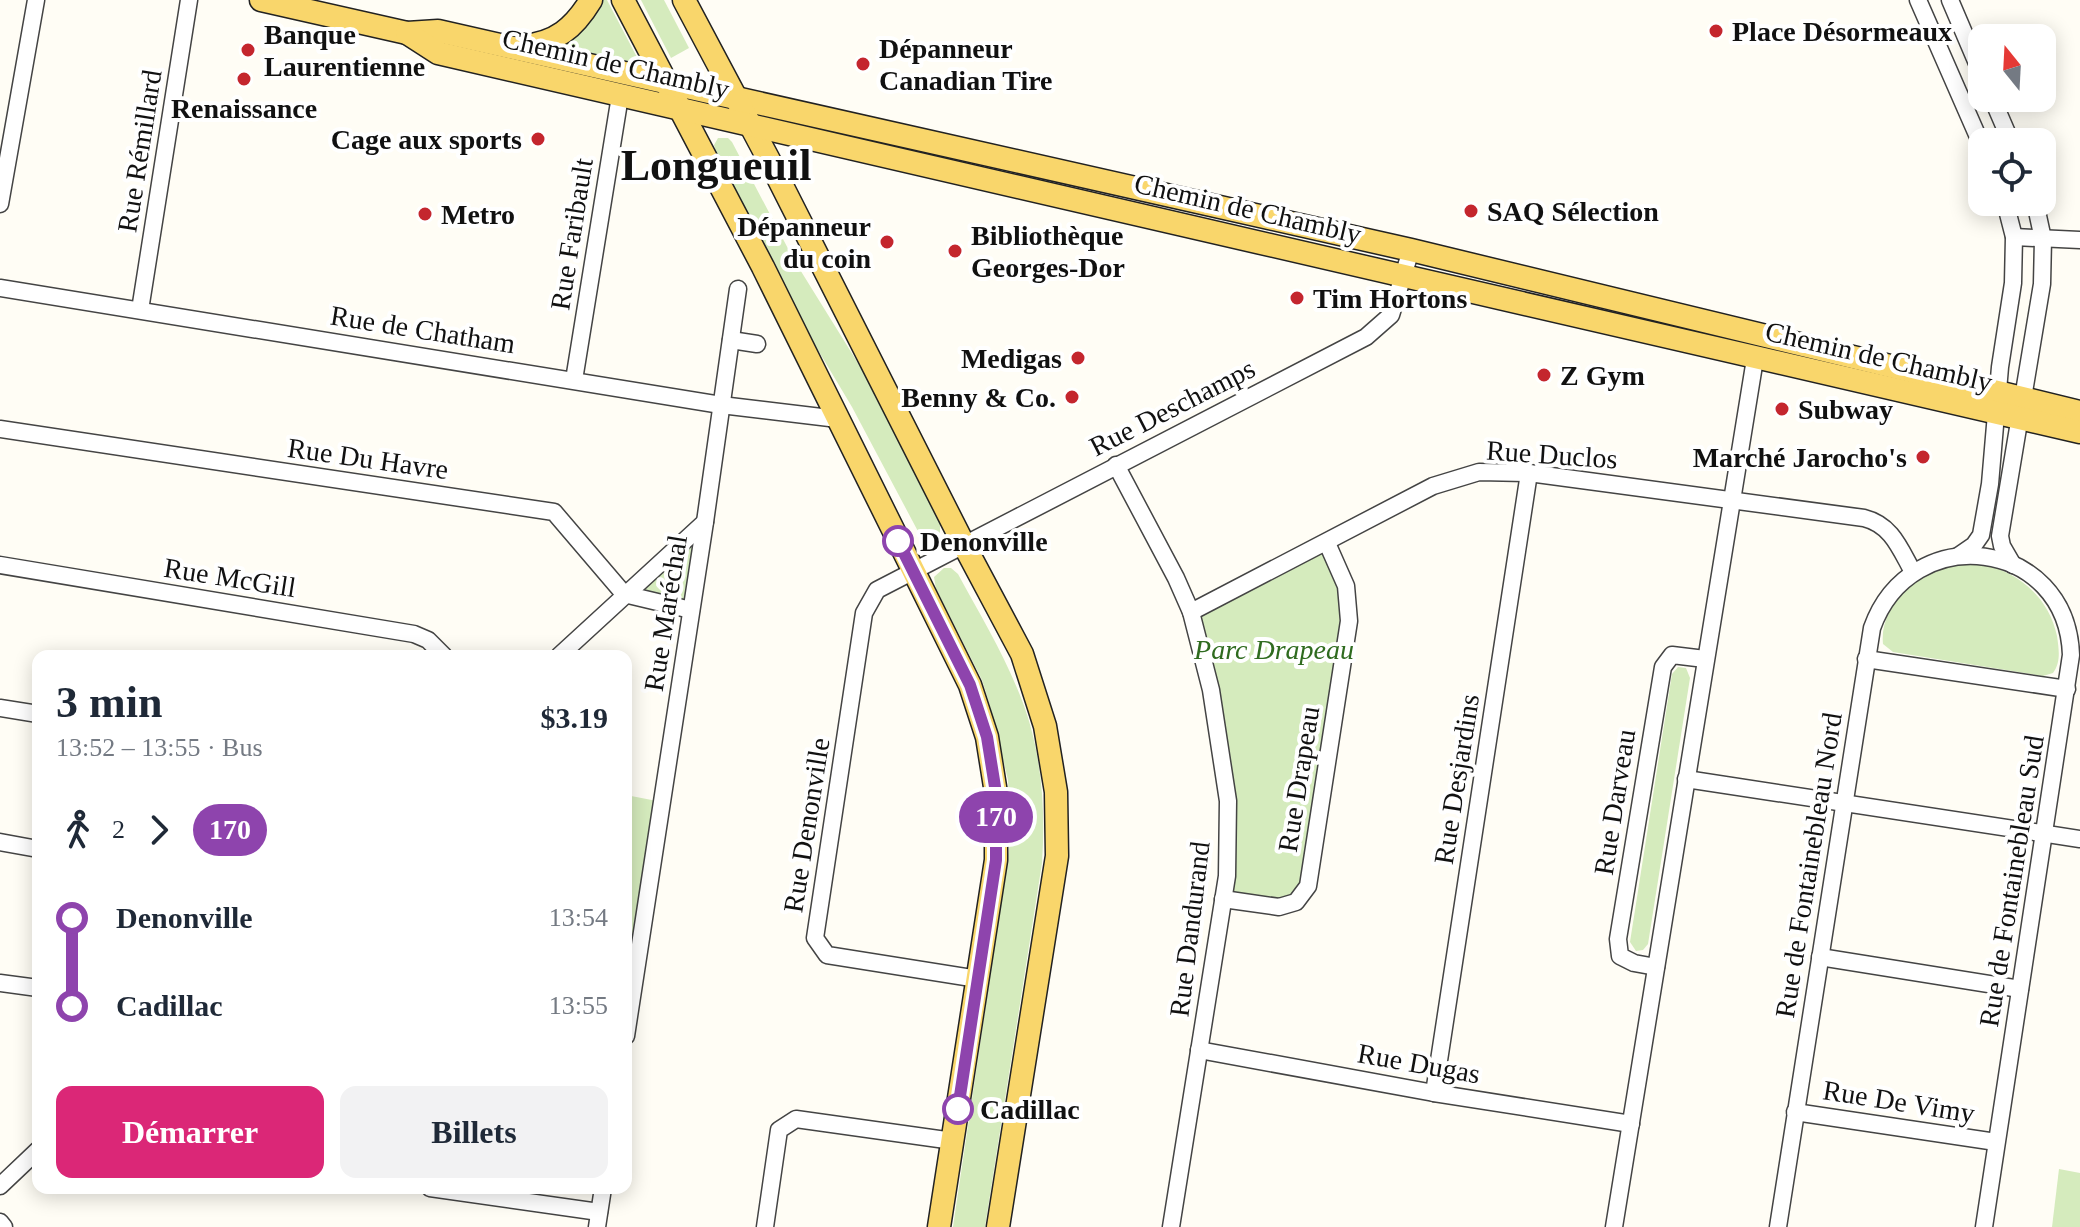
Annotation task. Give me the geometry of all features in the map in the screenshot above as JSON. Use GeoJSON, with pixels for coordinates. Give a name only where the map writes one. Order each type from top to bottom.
{"type":"FeatureCollection","features":[{"type":"Feature","properties":{"kind":"main road","name":"Chemin de Chambly"},"geometry":{"type":"LineString","coordinates":[[261,0],[407,33],[438,31],[1411,250],[2009,407],[2080,432]]}},
{"type":"Feature","properties":{"kind":"main road"},"geometry":{"type":"LineString","coordinates":[[510,47],[541,44],[563,35],[580,19],[591,0]]}},
{"type":"Feature","properties":{"kind":"main road"},"geometry":{"type":"LineString","coordinates":[[623,0],[683,110],[970,685],[987,737],[994,779],[996,860],[939,1227]]}},
{"type":"Feature","properties":{"kind":"main road"},"geometry":{"type":"LineString","coordinates":[[684,0],[1022,654],[1045,726],[1056,792],[1057,856],[998,1227]]}},
{"type":"Feature","properties":{"kind":"main road","name":"Chemin de Chambly"},"geometry":{"type":"LineString","coordinates":[[407,33],[438,53],[1403,274],[1755,359],[2009,407],[2080,412]]}},
{"type":"Feature","properties":{"kind":"main road"},"geometry":{"type":"LineString","coordinates":[[770,162],[775,142],[787,133]]}},
{"type":"Feature","properties":{"kind":"street"},"geometry":{"type":"LineString","coordinates":[[0,204],[36,0]]}},
{"type":"Feature","properties":{"kind":"street","name":"Rue Rémillard"},"geometry":{"type":"LineString","coordinates":[[140,310],[189,0]]}},
{"type":"Feature","properties":{"kind":"street"},"geometry":{"type":"LineString","coordinates":[[1918,0],[1974,128]]}},
{"type":"Feature","properties":{"kind":"street"},"geometry":{"type":"LineString","coordinates":[[1950,0],[1968,42]]}},
{"type":"Feature","properties":{"kind":"street","name":"Rue Faribault"},"geometry":{"type":"LineString","coordinates":[[574,380],[620,96]]}},
{"type":"Feature","properties":{"kind":"street"},"geometry":{"type":"LineString","coordinates":[[2009,216],[2014,237],[2013,283],[2000,367],[2009,407],[2000,536],[2013,565]]}},
{"type":"Feature","properties":{"kind":"street"},"geometry":{"type":"LineString","coordinates":[[1958,556],[1974,545],[1983,528],[2009,407],[2042,284],[2043,239],[2038,216]]}},
{"type":"Feature","properties":{"kind":"street"},"geometry":{"type":"LineString","coordinates":[[2014,237],[2080,240]]}},
{"type":"Feature","properties":{"kind":"street","name":"Rue Deschamps"},"geometry":{"type":"LineString","coordinates":[[913,572],[1366,337],[1391,315],[1411,250]]}},
{"type":"Feature","properties":{"kind":"street","name":"Rue de Chatham"},"geometry":{"type":"LineString","coordinates":[[0,288],[721,405],[838,419]]}},
{"type":"Feature","properties":{"kind":"street","name":"Rue Maréchal"},"geometry":{"type":"LineString","coordinates":[[633,947],[691,610],[738,289]]}},
{"type":"Feature","properties":{"kind":"street"},"geometry":{"type":"LineString","coordinates":[[731,340],[757,344]]}},
{"type":"Feature","properties":{"kind":"street"},"geometry":{"type":"LineString","coordinates":[[1614,1227],[1755,359]]}},
{"type":"Feature","properties":{"kind":"street","name":"Rue Du Havre"},"geometry":{"type":"LineString","coordinates":[[0,429],[554,512],[624,594]]}},
{"type":"Feature","properties":{"kind":"street","name":"Rue Dandurand"},"geometry":{"type":"LineString","coordinates":[[1116,465],[1191,612],[1211,690],[1228,801],[1227,876],[1171,1227]]}},
{"type":"Feature","properties":{"kind":"street","name":"Rue Duclos"},"geometry":{"type":"LineString","coordinates":[[1191,612],[1433,486],[1479,472],[1529,473],[1871,520],[1891,533],[1913,572]]}},
{"type":"Feature","properties":{"kind":"street","name":"Rue Desjardins"},"geometry":{"type":"LineString","coordinates":[[1434,1093],[1529,473]]}},
{"type":"Feature","properties":{"kind":"street"},"geometry":{"type":"LineString","coordinates":[[565,650],[705,522]]}},
{"type":"Feature","properties":{"kind":"street","name":"Rue Drapeau"},"geometry":{"type":"LineString","coordinates":[[1223,899],[1279,907],[1296,902],[1308,886],[1349,621],[1346,586],[1327,543]]}},
{"type":"Feature","properties":{"kind":"street"},"geometry":{"type":"LineString","coordinates":[[1958,556],[1993,558],[2013,565]]}},
{"type":"Feature","properties":{"kind":"street","name":"Rue de Fontainebleau Nord"},"geometry":{"type":"LineString","coordinates":[[1778,1227],[1872,628],[1881,605],[1894,588],[1913,572],[1938,560],[1958,556]]}},
{"type":"Feature","properties":{"kind":"street","name":"Rue McGill"},"geometry":{"type":"LineString","coordinates":[[0,565],[414,634],[428,640],[438,650]]}},
{"type":"Feature","properties":{"kind":"street","name":"Rue de Fontainebleau Sud"},"geometry":{"type":"LineString","coordinates":[[1984,1227],[2067,689],[2071,644],[2063,616],[2052,596],[2040,581],[2013,565]]}},
{"type":"Feature","properties":{"kind":"street","name":"Rue Denonville"},"geometry":{"type":"LineString","coordinates":[[913,572],[877,590],[864,613],[815,938],[827,955],[978,979]]}},
{"type":"Feature","properties":{"kind":"street"},"geometry":{"type":"LineString","coordinates":[[624,594],[691,610]]}},
{"type":"Feature","properties":{"kind":"street","name":"Rue Darveau"},"geometry":{"type":"LineString","coordinates":[[1656,967],[1634,963],[1620,956],[1618,939],[1663,667],[1672,655],[1705,659]]}},
{"type":"Feature","properties":{"kind":"street"},"geometry":{"type":"LineString","coordinates":[[1866,659],[2067,689]]}},
{"type":"Feature","properties":{"kind":"street"},"geometry":{"type":"LineString","coordinates":[[0,708],[32,713]]}},
{"type":"Feature","properties":{"kind":"street"},"geometry":{"type":"LineString","coordinates":[[1686,779],[2080,839]]}},
{"type":"Feature","properties":{"kind":"street"},"geometry":{"type":"LineString","coordinates":[[0,842],[32,848]]}},
{"type":"Feature","properties":{"kind":"street"},"geometry":{"type":"LineString","coordinates":[[1820,957],[2020,989]]}},
{"type":"Feature","properties":{"kind":"street"},"geometry":{"type":"LineString","coordinates":[[0,983],[32,987]]}},
{"type":"Feature","properties":{"kind":"street","name":"Rue Dugas"},"geometry":{"type":"LineString","coordinates":[[1199,1050],[1434,1093],[1631,1124]]}},
{"type":"Feature","properties":{"kind":"street","name":"Rue De Vimy"},"geometry":{"type":"LineString","coordinates":[[1795,1112],[1996,1142]]}},
{"type":"Feature","properties":{"kind":"street"},"geometry":{"type":"LineString","coordinates":[[765,1227],[779,1130],[796,1119],[953,1141]]}},
{"type":"Feature","properties":{"kind":"street"},"geometry":{"type":"LineString","coordinates":[[0,1186],[32,1156]]}},
{"type":"Feature","properties":{"kind":"street"},"geometry":{"type":"LineString","coordinates":[[462,1194],[598,1220],[602,1194]]}},
{"type":"Feature","properties":{"kind":"street"},"geometry":{"type":"LineString","coordinates":[[0,1222],[4,1227]]}},
{"type":"Feature","properties":{"kind":"green space"},"geometry":{"type":"Polygon","coordinates":[[[595,0],[607,0],[639,61],[635,66],[549,49],[595,0]]]}},
{"type":"Feature","properties":{"kind":"green space"},"geometry":{"type":"Polygon","coordinates":[[[641,0],[664,0],[689,48],[671,58],[641,0]]]}},
{"type":"Feature","properties":{"kind":"green space"},"geometry":{"type":"Polygon","coordinates":[[[718,138],[728,138],[732,142],[794,260],[861,368],[940,524],[940,539],[934,543],[926,543],[921,537],[852,407],[806,330],[716,154],[714,145],[718,138]]]}},
{"type":"Feature","properties":{"kind":"green space"},"geometry":{"type":"Polygon","coordinates":[[[705,522],[691,610],[624,594],[705,522]]]}},
{"type":"Feature","properties":{"kind":"green space","name":"Parc Drapeau"},"geometry":{"type":"Polygon","coordinates":[[[1327,543],[1346,586],[1308,886],[1296,902],[1223,899],[1228,801],[1191,612],[1327,543]]]}},
{"type":"Feature","properties":{"kind":"green space"},"geometry":{"type":"Polygon","coordinates":[[[1955,564],[1983,564],[2021,581],[2040,599],[2057,636],[2058,660],[2053,673],[2043,676],[1893,652],[1883,644],[1887,617],[1913,582],[1938,568],[1955,564]]]}},
{"type":"Feature","properties":{"kind":"green space"},"geometry":{"type":"Polygon","coordinates":[[[944,568],[951,568],[958,574],[1017,688],[1032,730],[1042,796],[1042,863],[985,1227],[953,1227],[1010,842],[1008,780],[982,680],[936,589],[934,577],[944,568]]]}},
{"type":"Feature","properties":{"kind":"green space"},"geometry":{"type":"Polygon","coordinates":[[[1678,667],[1686,668],[1690,678],[1648,944],[1643,950],[1636,951],[1630,942],[1672,674],[1678,667]]]}},
{"type":"Feature","properties":{"kind":"green space"},"geometry":{"type":"Polygon","coordinates":[[[632,796],[662,802],[640,948],[632,947],[632,796]]]}},
{"type":"Feature","properties":{"kind":"green space"},"geometry":{"type":"Polygon","coordinates":[[[2059,1169],[2080,1173],[2080,1227],[2052,1227],[2059,1169]]]}},
{"type":"Feature","properties":{"kind":"bus line","name":"170"},"geometry":{"type":"LineString","coordinates":[[898,541],[970,685],[987,737],[996,793],[996,860],[958,1109]]}},
{"type":"Feature","properties":{"kind":"place","name":"Place Désormeaux"},"geometry":{"type":"Point","coordinates":[1716,31]}},
{"type":"Feature","properties":{"kind":"place","name":"Banque Laurentienne"},"geometry":{"type":"Point","coordinates":[248,50]}},
{"type":"Feature","properties":{"kind":"place","name":"Dépanneur Canadian Tire"},"geometry":{"type":"Point","coordinates":[863,64]}},
{"type":"Feature","properties":{"kind":"place","name":"Renaissance"},"geometry":{"type":"Point","coordinates":[244,79]}},
{"type":"Feature","properties":{"kind":"place","name":"Cage aux sports"},"geometry":{"type":"Point","coordinates":[538,139]}},
{"type":"Feature","properties":{"kind":"place","name":"SAQ Sélection"},"geometry":{"type":"Point","coordinates":[1471,211]}},
{"type":"Feature","properties":{"kind":"place","name":"Metro"},"geometry":{"type":"Point","coordinates":[425,214]}},
{"type":"Feature","properties":{"kind":"place","name":"Dépanneur du coin"},"geometry":{"type":"Point","coordinates":[887,242]}},
{"type":"Feature","properties":{"kind":"place","name":"Bibliothèque Georges-Dor"},"geometry":{"type":"Point","coordinates":[955,251]}},
{"type":"Feature","properties":{"kind":"place","name":"Tim Hortons"},"geometry":{"type":"Point","coordinates":[1297,298]}},
{"type":"Feature","properties":{"kind":"place","name":"Medigas"},"geometry":{"type":"Point","coordinates":[1078,358]}},
{"type":"Feature","properties":{"kind":"place","name":"Z Gym"},"geometry":{"type":"Point","coordinates":[1544,375]}},
{"type":"Feature","properties":{"kind":"place","name":"Benny & Co."},"geometry":{"type":"Point","coordinates":[1072,397]}},
{"type":"Feature","properties":{"kind":"place","name":"Subway"},"geometry":{"type":"Point","coordinates":[1782,409]}},
{"type":"Feature","properties":{"kind":"place","name":"Marché Jarocho's"},"geometry":{"type":"Point","coordinates":[1923,457]}},
{"type":"Feature","properties":{"kind":"place","name":"Denonville"},"geometry":{"type":"Point","coordinates":[898,541]}},
{"type":"Feature","properties":{"kind":"place","name":"Cadillac"},"geometry":{"type":"Point","coordinates":[958,1109]}},
{"type":"Feature","properties":{"kind":"district","name":"Longueuil"},"geometry":{"type":"Point","coordinates":[716,165]}}]}
